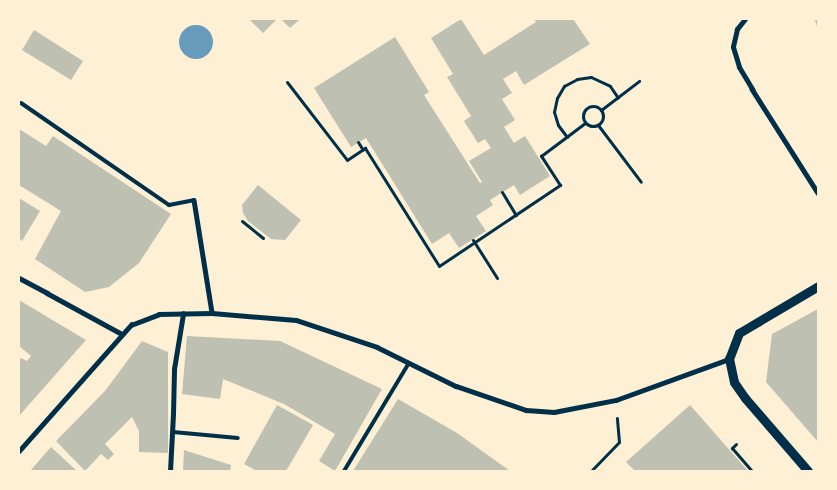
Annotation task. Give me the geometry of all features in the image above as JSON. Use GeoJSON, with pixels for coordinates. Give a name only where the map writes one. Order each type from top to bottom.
{"type":"FeatureCollection","features":[{"type":"Feature","properties":{"kind":"street"},"geometry":{"type":"LineString","coordinates":[[745,19],[737,29],[733,48],[739,67],[818,193]]}},
{"type":"Feature","properties":{"kind":"street"},"geometry":{"type":"LineString","coordinates":[[194,200],[212,314]]}},
{"type":"Feature","properties":{"kind":"street"},"geometry":{"type":"LineString","coordinates":[[19,278],[122,334]]}},
{"type":"Feature","properties":{"kind":"street"},"geometry":{"type":"LineString","coordinates":[[808,471],[745,398],[734,382],[729,359],[732,345],[744,329],[818,286]]}},
{"type":"Feature","properties":{"kind":"street"},"geometry":{"type":"LineString","coordinates":[[170,471],[174,370],[182,314]]}},
{"type":"Feature","properties":{"kind":"street"},"geometry":{"type":"LineString","coordinates":[[19,451],[130,325],[152,316],[212,314],[296,320],[377,347],[495,402],[526,410],[554,412],[616,400],[729,359]]}},
{"type":"Feature","properties":{"kind":"lane"},"geometry":{"type":"LineString","coordinates":[[21,103],[169,206],[194,200]]}},
{"type":"Feature","properties":{"kind":"lane"},"geometry":{"type":"LineString","coordinates":[[344,471],[408,363]]}},
{"type":"Feature","properties":{"kind":"lane"},"geometry":{"type":"LineString","coordinates":[[173,432],[238,438]]}},
{"type":"Feature","properties":{"kind":"path"},"geometry":{"type":"LineString","coordinates":[[567,136],[558,126],[554,112],[557,98],[564,86],[577,79],[591,78],[610,86],[618,98]]}},
{"type":"Feature","properties":{"kind":"path"},"geometry":{"type":"LineString","coordinates":[[601,110],[603,116],[598,125],[592,127],[585,123],[582,116],[588,107],[601,110],[639,81]]}},
{"type":"Feature","properties":{"kind":"path"},"geometry":{"type":"LineString","coordinates":[[287,82],[347,160],[365,148],[439,266],[560,185],[541,156],[585,123]]}},
{"type":"Feature","properties":{"kind":"path"},"geometry":{"type":"LineString","coordinates":[[598,125],[642,182]]}},
{"type":"Feature","properties":{"kind":"path"},"geometry":{"type":"LineString","coordinates":[[358,142],[363,150]]}},
{"type":"Feature","properties":{"kind":"path"},"geometry":{"type":"LineString","coordinates":[[502,192],[516,215]]}},
{"type":"Feature","properties":{"kind":"path"},"geometry":{"type":"LineString","coordinates":[[242,221],[263,238]]}},
{"type":"Feature","properties":{"kind":"path"},"geometry":{"type":"LineString","coordinates":[[474,242],[497,278]]}},
{"type":"Feature","properties":{"kind":"path"},"geometry":{"type":"LineString","coordinates":[[591,471],[619,442],[616,400]]}},
{"type":"Feature","properties":{"kind":"path"},"geometry":{"type":"LineString","coordinates":[[736,444],[732,448],[752,471]]}},
{"type":"Feature","properties":{"kind":"water"},"geometry":{"type":"Polygon","coordinates":[[[196,25],[208,30],[213,42],[208,54],[196,59],[184,54],[179,42],[184,30],[196,25]]]}},
{"type":"Feature","properties":{"kind":"building"},"geometry":{"type":"Polygon","coordinates":[[[249,19],[277,19],[263,33],[249,19]]]}},
{"type":"Feature","properties":{"kind":"building"},"geometry":{"type":"Polygon","coordinates":[[[281,19],[300,19],[290,28],[281,19]]]}},
{"type":"Feature","properties":{"kind":"building"},"geometry":{"type":"Polygon","coordinates":[[[461,19],[484,55],[536,22],[534,19],[573,19],[590,44],[524,85],[516,71],[503,79],[512,93],[502,99],[515,120],[504,127],[514,143],[525,136],[550,176],[520,195],[514,185],[490,200],[493,205],[476,216],[486,231],[459,248],[449,233],[432,244],[366,138],[351,147],[314,88],[395,37],[429,92],[424,95],[480,183],[482,182],[469,161],[491,148],[485,139],[478,143],[464,121],[471,116],[447,77],[453,74],[431,38],[461,19]]]}},
{"type":"Feature","properties":{"kind":"building"},"geometry":{"type":"Polygon","coordinates":[[[818,19],[818,30],[815,20],[818,19]]]}},
{"type":"Feature","properties":{"kind":"building"},"geometry":{"type":"Polygon","coordinates":[[[34,30],[83,61],[71,80],[22,50],[34,30]]]}},
{"type":"Feature","properties":{"kind":"building"},"geometry":{"type":"Polygon","coordinates":[[[19,129],[46,146],[53,136],[171,214],[139,263],[109,287],[85,292],[35,259],[61,211],[19,185],[19,129]]]}},
{"type":"Feature","properties":{"kind":"building"},"geometry":{"type":"Polygon","coordinates":[[[258,185],[301,220],[285,240],[271,239],[248,221],[243,213],[242,205],[258,185]]]}},
{"type":"Feature","properties":{"kind":"building"},"geometry":{"type":"Polygon","coordinates":[[[19,198],[40,211],[22,241],[19,239],[19,198]]]}},
{"type":"Feature","properties":{"kind":"building"},"geometry":{"type":"Polygon","coordinates":[[[19,300],[86,340],[19,416],[19,361],[21,358],[27,361],[31,356],[19,346],[19,300]]]}},
{"type":"Feature","properties":{"kind":"building"},"geometry":{"type":"Polygon","coordinates":[[[818,309],[818,442],[766,382],[772,334],[818,309]]]}},
{"type":"Feature","properties":{"kind":"building"},"geometry":{"type":"Polygon","coordinates":[[[187,336],[280,341],[382,389],[335,471],[319,461],[335,434],[284,404],[223,379],[220,399],[182,394],[187,336]]]}},
{"type":"Feature","properties":{"kind":"building"},"geometry":{"type":"Polygon","coordinates":[[[142,341],[168,352],[168,453],[139,452],[139,431],[132,417],[105,444],[114,454],[108,460],[101,454],[85,471],[56,441],[105,391],[142,341]]]}},
{"type":"Feature","properties":{"kind":"building"},"geometry":{"type":"Polygon","coordinates":[[[398,399],[457,433],[510,471],[353,471],[398,399]]]}},
{"type":"Feature","properties":{"kind":"building"},"geometry":{"type":"Polygon","coordinates":[[[277,405],[313,425],[286,471],[257,471],[244,464],[277,405]]]}},
{"type":"Feature","properties":{"kind":"building"},"geometry":{"type":"Polygon","coordinates":[[[690,405],[748,471],[635,471],[626,462],[690,405]]]}},
{"type":"Feature","properties":{"kind":"building"},"geometry":{"type":"Polygon","coordinates":[[[51,447],[77,471],[30,471],[51,447]]]}},
{"type":"Feature","properties":{"kind":"building"},"geometry":{"type":"Polygon","coordinates":[[[184,450],[231,465],[230,471],[183,471],[184,450]]]}}]}
